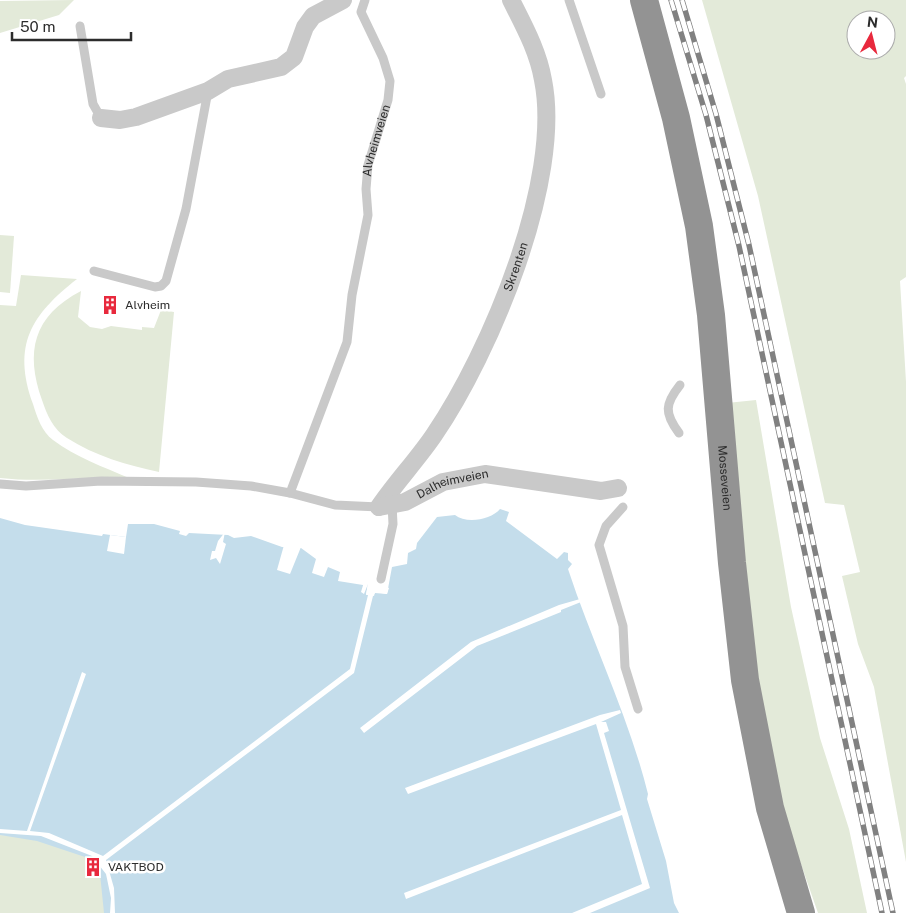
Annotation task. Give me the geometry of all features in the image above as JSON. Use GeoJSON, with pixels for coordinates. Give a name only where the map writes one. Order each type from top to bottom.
{"type":"FeatureCollection","features":[{"type":"Feature","properties":{"kind":"highway","name":"Mosseveien"},"geometry":{"type":"LineString","coordinates":[[630,0],[654,42]]}},
{"type":"Feature","properties":{"kind":"highway","name":"Mosseveien"},"geometry":{"type":"LineString","coordinates":[[644,0],[676,118],[702,244],[711,315],[732,563],[750,708],[770,808],[801,913]]}},
{"type":"Feature","properties":{"kind":"street"},"geometry":{"type":"LineString","coordinates":[[100,120],[120,120],[136,117],[208,90],[228,79],[287,64],[294,57],[309,21],[320,12],[343,0]]}},
{"type":"Feature","properties":{"kind":"street","name":"Skrenten"},"geometry":{"type":"LineString","coordinates":[[385,506],[435,435],[481,354],[507,293],[540,184],[546,145],[544,80],[534,45],[511,0]]}},
{"type":"Feature","properties":{"kind":"street","name":"Dalheimveien"},"geometry":{"type":"LineString","coordinates":[[385,506],[418,496],[443,482],[485,474],[592,490],[618,488]]}},
{"type":"Feature","properties":{"kind":"lane","name":"Alvheimveien"},"geometry":{"type":"LineString","coordinates":[[290,493],[347,342],[354,288],[368,215],[366,189],[368,165],[388,100],[390,81],[383,58],[361,12],[365,0]]}},
{"type":"Feature","properties":{"kind":"lane"},"geometry":{"type":"LineString","coordinates":[[568,0],[602,94]]}},
{"type":"Feature","properties":{"kind":"lane"},"geometry":{"type":"LineString","coordinates":[[80,26],[93,104],[100,120]]}},
{"type":"Feature","properties":{"kind":"lane"},"geometry":{"type":"LineString","coordinates":[[94,271],[155,287],[161,286],[166,281],[186,209],[204,101],[208,90]]}},
{"type":"Feature","properties":{"kind":"lane"},"geometry":{"type":"LineString","coordinates":[[679,433],[670,418],[667,405],[669,399],[680,385]]}},
{"type":"Feature","properties":{"kind":"lane","name":"Dalheimveien"},"geometry":{"type":"LineString","coordinates":[[0,484],[26,486],[88,481],[173,482],[251,486],[290,493],[335,505],[385,506]]}},
{"type":"Feature","properties":{"kind":"lane"},"geometry":{"type":"LineString","coordinates":[[381,579],[393,524],[385,506]]}},
{"type":"Feature","properties":{"kind":"lane"},"geometry":{"type":"LineString","coordinates":[[623,507],[606,526],[599,545],[622,626],[625,667],[638,708]]}},
{"type":"Feature","properties":{"kind":"green space"},"geometry":{"type":"Polygon","coordinates":[[[74,0],[59,15],[0,33],[0,1],[74,0]]]}},
{"type":"Feature","properties":{"kind":"green space"},"geometry":{"type":"Polygon","coordinates":[[[702,0],[906,0],[906,76],[904,78],[906,84],[906,277],[900,281],[906,382],[906,862],[874,687],[858,644],[842,576],[860,572],[844,505],[825,503],[758,196],[702,0]]]}},
{"type":"Feature","properties":{"kind":"green space"},"geometry":{"type":"Polygon","coordinates":[[[0,235],[14,236],[10,293],[0,292],[0,235]]]}},
{"type":"Feature","properties":{"kind":"green space"},"geometry":{"type":"Polygon","coordinates":[[[21,275],[77,279],[48,305],[37,319],[30,333],[26,348],[27,383],[40,424],[49,437],[71,452],[129,478],[32,480],[0,478],[0,305],[16,306],[21,275]]]}},
{"type":"Feature","properties":{"kind":"green space"},"geometry":{"type":"Polygon","coordinates":[[[81,291],[78,317],[90,327],[102,329],[111,326],[142,330],[142,327],[154,328],[161,310],[174,312],[159,472],[112,459],[89,450],[62,434],[51,421],[46,411],[34,366],[34,351],[37,337],[43,324],[52,312],[81,291]]]}},
{"type":"Feature","properties":{"kind":"green space"},"geometry":{"type":"Polygon","coordinates":[[[756,400],[791,607],[820,738],[849,829],[867,913],[818,913],[780,804],[756,690],[727,403],[756,400]]]}},
{"type":"Feature","properties":{"kind":"green space"},"geometry":{"type":"Polygon","coordinates":[[[0,835],[52,841],[76,849],[100,862],[114,913],[0,913],[0,835]]]}},
{"type":"Feature","properties":{"kind":"water"},"geometry":{"type":"Polygon","coordinates":[[[500,509],[509,512],[506,521],[557,559],[564,552],[568,553],[568,560],[572,564],[568,569],[640,765],[648,794],[647,799],[666,861],[674,903],[679,913],[104,913],[99,864],[97,861],[37,841],[0,835],[0,518],[25,525],[102,536],[103,534],[126,537],[128,524],[154,524],[180,531],[179,534],[186,536],[189,533],[228,535],[234,538],[251,536],[282,547],[301,548],[316,559],[312,573],[324,577],[328,567],[340,572],[338,581],[368,584],[366,594],[374,596],[375,592],[387,594],[392,567],[407,564],[408,553],[416,549],[417,543],[437,517],[455,515],[460,518],[478,520],[491,516],[500,509]]]}},
{"type":"Feature","properties":{"kind":"pier"},"geometry":{"type":"Polygon","coordinates":[[[225,532],[223,542],[226,544],[220,564],[216,558],[210,560],[212,551],[215,551],[218,541],[225,532]]]}},
{"type":"Feature","properties":{"kind":"pier"},"geometry":{"type":"Polygon","coordinates":[[[110,535],[126,537],[124,554],[107,551],[110,535]]]}},
{"type":"Feature","properties":{"kind":"pier"},"geometry":{"type":"Polygon","coordinates":[[[284,545],[301,547],[290,574],[277,570],[284,545]]]}},
{"type":"Feature","properties":{"kind":"pier"},"geometry":{"type":"Polygon","coordinates":[[[368,581],[371,584],[369,592],[372,593],[375,590],[385,591],[386,587],[389,588],[387,594],[375,593],[373,596],[354,673],[106,860],[114,888],[115,913],[110,913],[111,898],[106,874],[92,856],[41,836],[0,833],[0,829],[27,831],[82,672],[86,674],[30,831],[49,833],[103,856],[350,669],[368,595],[366,595],[368,584],[364,594],[361,592],[364,582],[368,581]]]}},
{"type":"Feature","properties":{"kind":"pier"},"geometry":{"type":"Polygon","coordinates":[[[580,599],[581,602],[561,610],[561,612],[477,646],[364,733],[360,728],[471,642],[559,605],[580,599]]]}},
{"type":"Feature","properties":{"kind":"pier"},"geometry":{"type":"Polygon","coordinates":[[[620,710],[621,713],[601,722],[606,722],[609,731],[604,733],[650,888],[590,913],[572,913],[642,884],[622,815],[406,899],[404,893],[621,810],[596,724],[408,794],[405,788],[600,715],[620,710]]]}},
{"type":"Feature","properties":{"kind":"railway"},"geometry":{"type":"LineString","coordinates":[[671,0],[706,115],[739,246],[882,913]]}},
{"type":"Feature","properties":{"kind":"railway"},"geometry":{"type":"LineString","coordinates":[[682,0],[716,114],[749,245],[893,913]]}},
{"type":"Feature","properties":{"kind":"place","name":"Alvheim"},"geometry":{"type":"Point","coordinates":[110,305]}},
{"type":"Feature","properties":{"kind":"place","name":"VAKTBOD"},"geometry":{"type":"Point","coordinates":[93,867]}}]}
